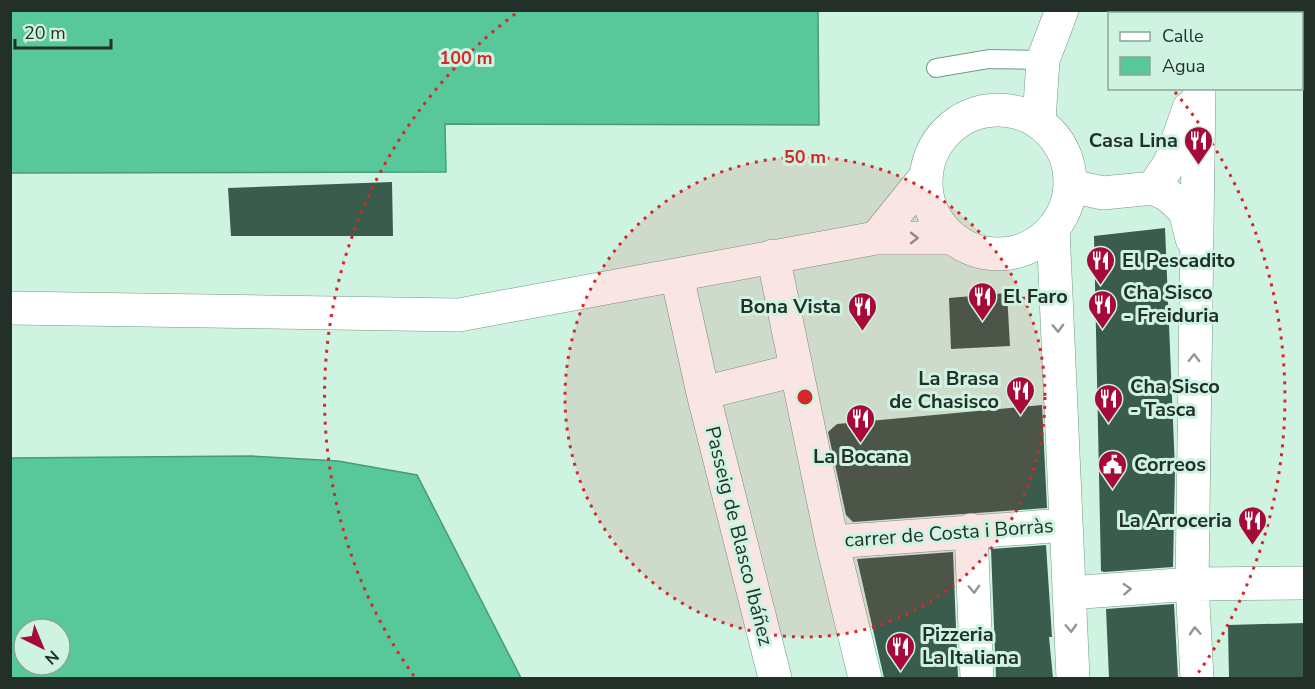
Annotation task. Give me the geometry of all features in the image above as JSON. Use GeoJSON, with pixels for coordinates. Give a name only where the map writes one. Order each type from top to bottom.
{"type":"FeatureCollection","features":[{"type":"Feature","properties":{"kind":"street"},"geometry":{"type":"LineString","coordinates":[[1039,122],[1043,60],[1062,10]]}},
{"type":"Feature","properties":{"kind":"street"},"geometry":{"type":"LineString","coordinates":[[1004,109],[1043,60]]}},
{"type":"Feature","properties":{"kind":"street"},"geometry":{"type":"LineString","coordinates":[[1153,188],[1170,163],[1197,90]]}},
{"type":"Feature","properties":{"kind":"street"},"geometry":{"type":"LineString","coordinates":[[1197,678],[1192,584],[1198,90]]}},
{"type":"Feature","properties":{"kind":"street"},"geometry":{"type":"LineString","coordinates":[[1004,109],[1039,122],[1057,139],[1068,162],[1070,186],[1068,204],[1053,228],[1024,250],[999,255],[974,251],[952,238],[933,214],[926,189],[930,157],[945,132],[966,117],[1004,109]]}},
{"type":"Feature","properties":{"kind":"street"},"geometry":{"type":"LineString","coordinates":[[876,238],[926,176]]}},
{"type":"Feature","properties":{"kind":"street"},"geometry":{"type":"LineString","coordinates":[[1070,186],[1103,193],[1153,188],[1168,195],[1185,212],[1196,255]]}},
{"type":"Feature","properties":{"kind":"street","name":"carrer de Costa i Borràs"},"geometry":{"type":"LineString","coordinates":[[1053,228],[1073,678]]}},
{"type":"Feature","properties":{"kind":"street"},"geometry":{"type":"LineString","coordinates":[[10,308],[459,315],[876,238],[952,238]]}},
{"type":"Feature","properties":{"kind":"street"},"geometry":{"type":"LineString","coordinates":[[773,256],[796,370],[842,541],[865,678]]}},
{"type":"Feature","properties":{"kind":"street","name":"Passeig de Blasco Ibáñez"},"geometry":{"type":"LineString","coordinates":[[677,276],[703,393],[774,678]]}},
{"type":"Feature","properties":{"kind":"street"},"geometry":{"type":"LineString","coordinates":[[703,393],[796,370]]}},
{"type":"Feature","properties":{"kind":"street","name":"carrer de Costa i Borràs"},"geometry":{"type":"LineString","coordinates":[[842,541],[1066,525]]}},
{"type":"Feature","properties":{"kind":"street"},"geometry":{"type":"LineString","coordinates":[[971,530],[977,678]]}},
{"type":"Feature","properties":{"kind":"street"},"geometry":{"type":"LineString","coordinates":[[1069,593],[1192,584],[1305,583]]}},
{"type":"Feature","properties":{"kind":"lane"},"geometry":{"type":"LineString","coordinates":[[936,68],[989,59],[1043,60]]}},
{"type":"Feature","properties":{"kind":"water"},"geometry":{"type":"Polygon","coordinates":[[[11,10],[818,11],[819,125],[445,124],[446,172],[11,173],[11,10]]]}},
{"type":"Feature","properties":{"kind":"water"},"geometry":{"type":"Polygon","coordinates":[[[251,456],[338,461],[417,475],[521,678],[11,678],[11,458],[251,456]]]}},
{"type":"Feature","properties":{"kind":"building"},"geometry":{"type":"Polygon","coordinates":[[[392,182],[393,236],[231,236],[228,188],[392,182]]]}},
{"type":"Feature","properties":{"kind":"building"},"geometry":{"type":"Polygon","coordinates":[[[1165,228],[1175,470],[1173,567],[1104,572],[1101,571],[1094,236],[1165,228]]]}},
{"type":"Feature","properties":{"kind":"building"},"geometry":{"type":"Polygon","coordinates":[[[1007,293],[1010,346],[951,349],[949,298],[1007,293]]]}},
{"type":"Feature","properties":{"kind":"building"},"geometry":{"type":"Polygon","coordinates":[[[1042,405],[1047,508],[853,522],[846,515],[828,432],[837,424],[1042,405]]]}},
{"type":"Feature","properties":{"kind":"building"},"geometry":{"type":"Polygon","coordinates":[[[1046,545],[1052,637],[1049,637],[1053,678],[996,678],[991,549],[1046,545]]]}},
{"type":"Feature","properties":{"kind":"building"},"geometry":{"type":"Polygon","coordinates":[[[953,552],[958,678],[884,678],[857,559],[953,552]]]}},
{"type":"Feature","properties":{"kind":"building"},"geometry":{"type":"Polygon","coordinates":[[[1174,604],[1178,678],[1109,678],[1106,609],[1174,604]]]}},
{"type":"Feature","properties":{"kind":"building"},"geometry":{"type":"Polygon","coordinates":[[[1305,623],[1305,678],[1229,678],[1228,625],[1305,623]]]}},
{"type":"Feature","properties":{"kind":"place","name":"Casa Lina"},"geometry":{"type":"Point","coordinates":[1199,166]}},
{"type":"Feature","properties":{"kind":"place","name":"El Pescadito"},"geometry":{"type":"Point","coordinates":[1101,286]}},
{"type":"Feature","properties":{"kind":"place","name":"El Faro"},"geometry":{"type":"Point","coordinates":[982,322]}},
{"type":"Feature","properties":{"kind":"place","name":"Cha Sisco - Freiduria"},"geometry":{"type":"Point","coordinates":[1102,330]}},
{"type":"Feature","properties":{"kind":"place","name":"Bona Vista"},"geometry":{"type":"Point","coordinates":[862,332]}},
{"type":"Feature","properties":{"kind":"place","name":"La Brasa de Chasisco"},"geometry":{"type":"Point","coordinates":[1020,416]}},
{"type":"Feature","properties":{"kind":"place","name":"Cha Sisco - Tasca"},"geometry":{"type":"Point","coordinates":[1109,424]}},
{"type":"Feature","properties":{"kind":"place","name":"La Bocana"},"geometry":{"type":"Point","coordinates":[861,444]}},
{"type":"Feature","properties":{"kind":"place","name":"Correos"},"geometry":{"type":"Point","coordinates":[1113,490]}},
{"type":"Feature","properties":{"kind":"place","name":"La Arroceria"},"geometry":{"type":"Point","coordinates":[1253,546]}},
{"type":"Feature","properties":{"kind":"place","name":"Pizzeria La Italiana"},"geometry":{"type":"Point","coordinates":[901,672]}}]}
